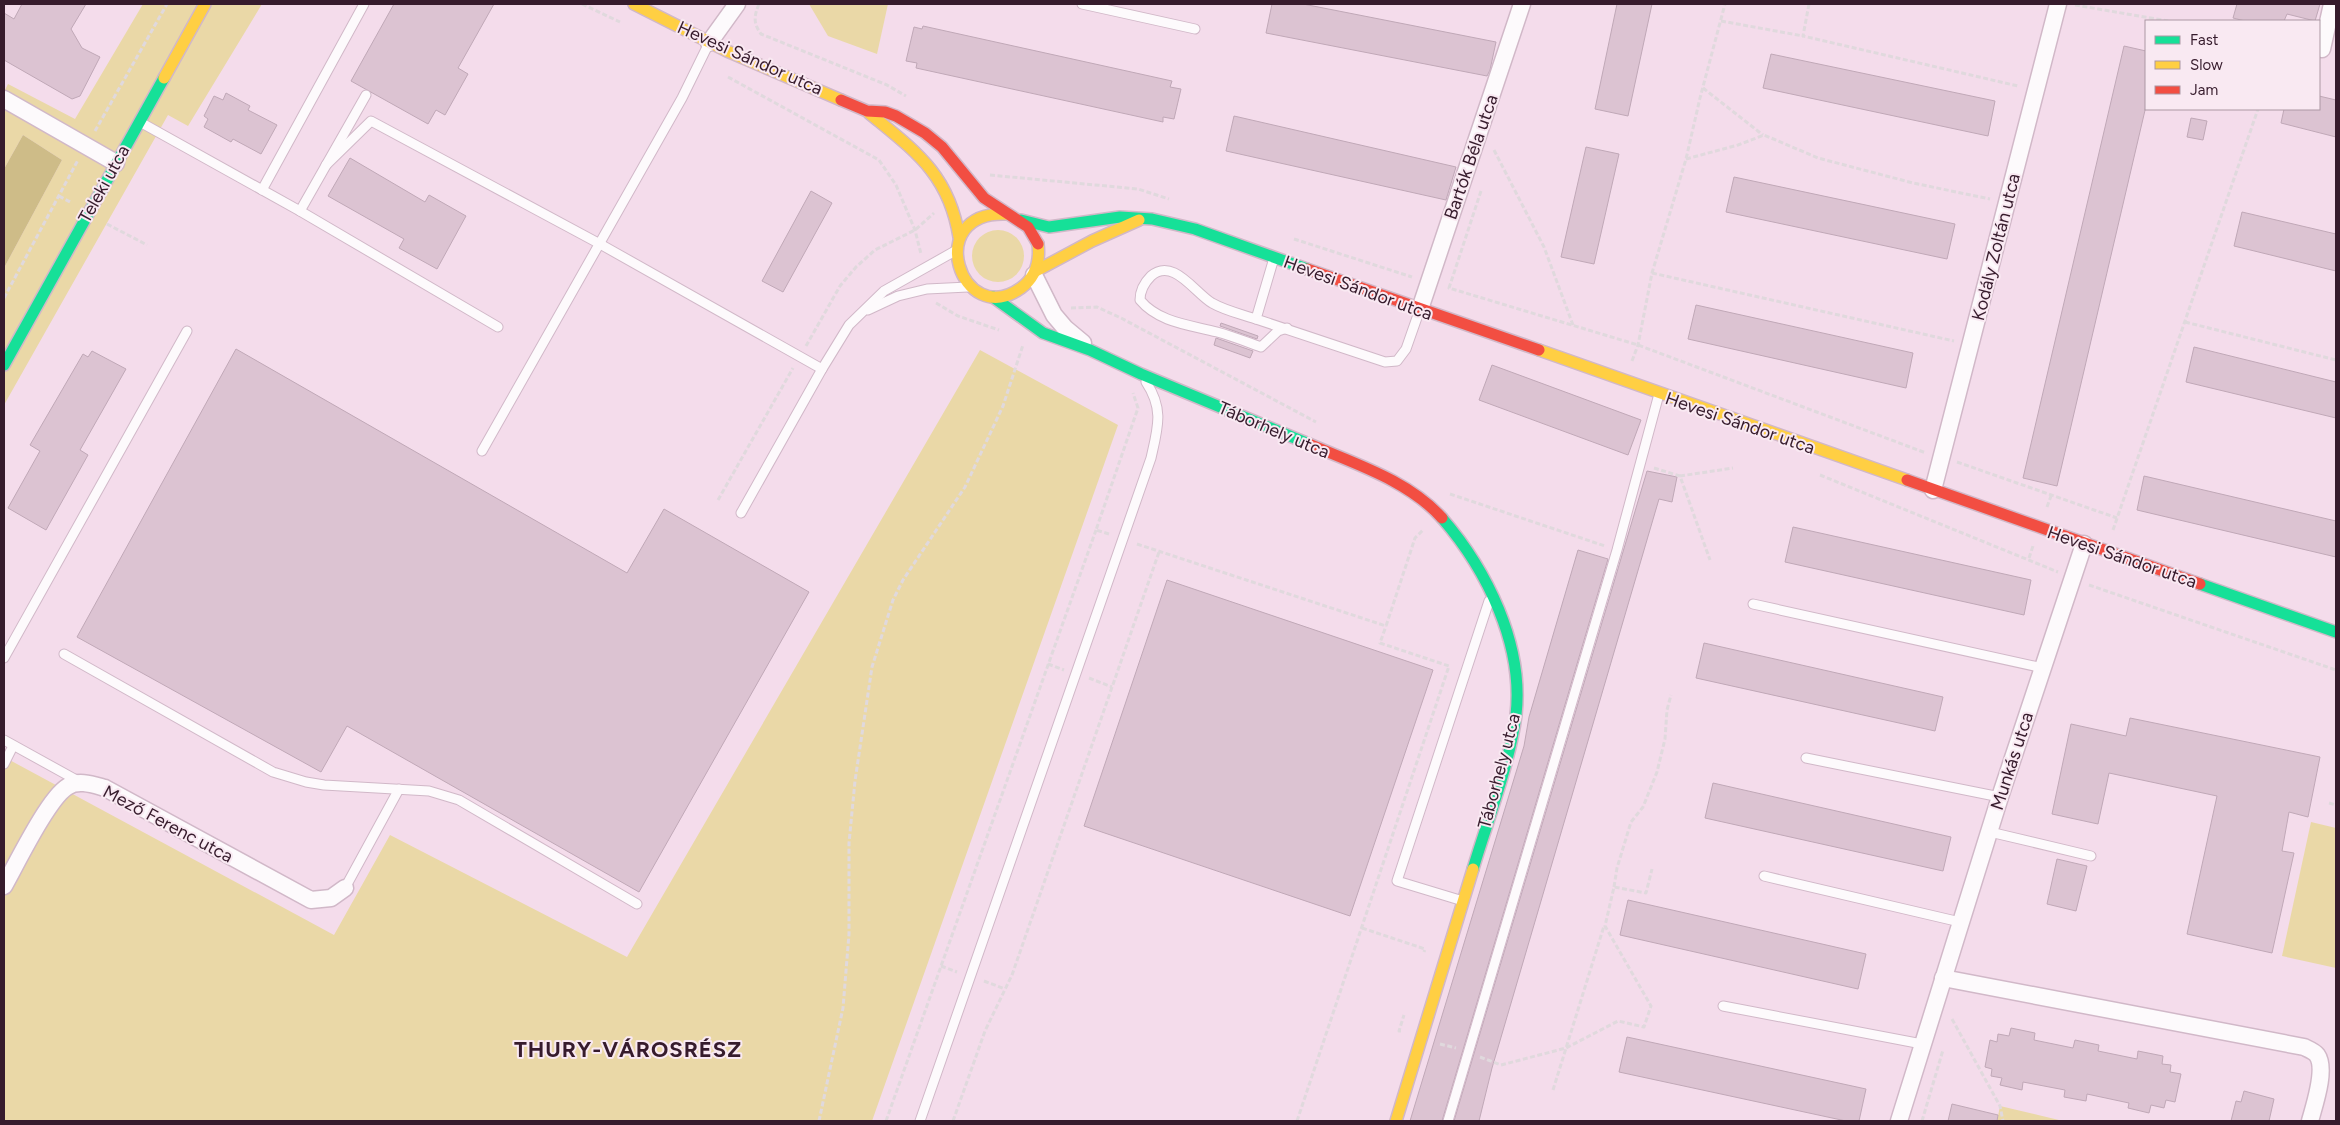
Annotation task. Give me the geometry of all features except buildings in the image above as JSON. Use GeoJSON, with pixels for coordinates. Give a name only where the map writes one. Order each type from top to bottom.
{"type":"FeatureCollection","features":[{"type":"Feature","properties":{"kind":"main road","name":"Teleki utca"},"geometry":{"type":"LineString","coordinates":[[4,365],[138,121],[205,4]]}},
{"type":"Feature","properties":{"kind":"main road","name":"Hevesi Sándor utca"},"geometry":{"type":"LineString","coordinates":[[634,4],[709,43],[866,110],[888,113],[904,120],[925,134],[956,163],[982,197],[1008,214]]}},
{"type":"Feature","properties":{"kind":"main road","name":"Hevesi Sándor utca"},"geometry":{"type":"LineString","coordinates":[[866,110],[910,145],[934,172],[956,213],[959,237]]}},
{"type":"Feature","properties":{"kind":"main road"},"geometry":{"type":"LineString","coordinates":[[1035,273],[1039,260],[1036,237],[1021,220],[1008,214],[993,213],[980,217],[968,226],[959,237],[956,250],[959,270],[970,286],[980,293],[993,297],[1012,294],[1021,290],[1035,273],[1092,241],[1142,219]]}},
{"type":"Feature","properties":{"kind":"main road","name":"Hevesi Sándor utca"},"geometry":{"type":"LineString","coordinates":[[1021,220],[1049,227],[1109,217],[1142,219],[1195,229],[2336,632]]}},
{"type":"Feature","properties":{"kind":"main road","name":"Táborhely utca"},"geometry":{"type":"LineString","coordinates":[[993,297],[1032,327],[1382,475],[1410,491],[1438,514],[1458,536],[1473,557],[1505,632],[1513,660],[1517,688],[1516,715],[1511,742],[1396,1121]]}},
{"type":"Feature","properties":{"kind":"street"},"geometry":{"type":"LineString","coordinates":[[709,43],[738,4]]}},
{"type":"Feature","properties":{"kind":"street","name":"Bartók Béla utca"},"geometry":{"type":"LineString","coordinates":[[1420,310],[1522,4]]}},
{"type":"Feature","properties":{"kind":"street","name":"Kodály Zoltán utca"},"geometry":{"type":"LineString","coordinates":[[1933,490],[2058,4]]}},
{"type":"Feature","properties":{"kind":"street"},"geometry":{"type":"LineString","coordinates":[[2322,48],[2332,4]]}},
{"type":"Feature","properties":{"kind":"street"},"geometry":{"type":"LineString","coordinates":[[6,105],[116,163]]}},
{"type":"Feature","properties":{"kind":"street","name":"Táborhely utca"},"geometry":{"type":"LineString","coordinates":[[1035,273],[1054,316],[1064,328],[1090,350]]}},
{"type":"Feature","properties":{"kind":"street","name":"Munkás utca"},"geometry":{"type":"LineString","coordinates":[[1898,1121],[2000,797],[2084,544]]}},
{"type":"Feature","properties":{"kind":"street","name":"Mező Ferenc utca"},"geometry":{"type":"LineString","coordinates":[[4,886],[50,807],[67,787],[82,784],[105,788],[311,900],[331,898],[345,888]]}},
{"type":"Feature","properties":{"kind":"street"},"geometry":{"type":"LineString","coordinates":[[1943,978],[2304,1047],[2313,1051],[2318,1056],[2321,1064],[2310,1121]]}},
{"type":"Feature","properties":{"kind":"lane"},"geometry":{"type":"LineString","coordinates":[[262,190],[364,4]]}},
{"type":"Feature","properties":{"kind":"lane"},"geometry":{"type":"LineString","coordinates":[[1082,4],[1195,29]]}},
{"type":"Feature","properties":{"kind":"lane"},"geometry":{"type":"LineString","coordinates":[[482,451],[682,98],[709,43]]}},
{"type":"Feature","properties":{"kind":"lane"},"geometry":{"type":"LineString","coordinates":[[300,211],[366,95]]}},
{"type":"Feature","properties":{"kind":"lane"},"geometry":{"type":"LineString","coordinates":[[138,121],[300,211],[498,327]]}},
{"type":"Feature","properties":{"kind":"lane"},"geometry":{"type":"LineString","coordinates":[[326,165],[371,121],[600,244],[822,369]]}},
{"type":"Feature","properties":{"kind":"lane"},"geometry":{"type":"LineString","coordinates":[[742,513],[822,369],[842,336],[858,315],[884,291],[956,250]]}},
{"type":"Feature","properties":{"kind":"lane"},"geometry":{"type":"LineString","coordinates":[[1256,319],[1274,257]]}},
{"type":"Feature","properties":{"kind":"lane"},"geometry":{"type":"LineString","coordinates":[[1287,328],[1278,331],[1261,348],[1218,332],[1173,321],[1154,312],[1140,300],[1140,293],[1145,282],[1153,274],[1163,270],[1172,270],[1210,302],[1223,309],[1287,328],[1384,362],[1397,361],[1406,349],[1420,310]]}},
{"type":"Feature","properties":{"kind":"lane"},"geometry":{"type":"LineString","coordinates":[[858,315],[898,296],[927,289],[970,286]]}},
{"type":"Feature","properties":{"kind":"lane"},"geometry":{"type":"LineString","coordinates":[[4,658],[187,331]]}},
{"type":"Feature","properties":{"kind":"lane"},"geometry":{"type":"LineString","coordinates":[[920,1121],[1151,458],[1159,421],[1155,396],[1141,374]]}},
{"type":"Feature","properties":{"kind":"lane"},"geometry":{"type":"LineString","coordinates":[[1448,1121],[1617,550],[1659,394]]}},
{"type":"Feature","properties":{"kind":"lane"},"geometry":{"type":"LineString","coordinates":[[1463,901],[1397,881],[1491,596]]}},
{"type":"Feature","properties":{"kind":"lane"},"geometry":{"type":"LineString","coordinates":[[1754,604],[2043,668]]}},
{"type":"Feature","properties":{"kind":"lane"},"geometry":{"type":"LineString","coordinates":[[64,654],[273,772],[306,782],[324,785],[429,791],[459,800],[637,904]]}},
{"type":"Feature","properties":{"kind":"lane"},"geometry":{"type":"LineString","coordinates":[[4,740],[82,784]]}},
{"type":"Feature","properties":{"kind":"lane"},"geometry":{"type":"LineString","coordinates":[[4,764],[14,746]]}},
{"type":"Feature","properties":{"kind":"lane"},"geometry":{"type":"LineString","coordinates":[[1806,758],[2000,797]]}},
{"type":"Feature","properties":{"kind":"lane"},"geometry":{"type":"LineString","coordinates":[[345,888],[399,788]]}},
{"type":"Feature","properties":{"kind":"lane"},"geometry":{"type":"LineString","coordinates":[[1990,832],[2091,856]]}},
{"type":"Feature","properties":{"kind":"lane"},"geometry":{"type":"LineString","coordinates":[[1764,876],[1960,922]]}},
{"type":"Feature","properties":{"kind":"lane"},"geometry":{"type":"LineString","coordinates":[[1723,1006],[1922,1044]]}},
{"type":"Feature","properties":{"kind":"path"},"geometry":{"type":"LineString","coordinates":[[582,4],[621,22]]}},
{"type":"Feature","properties":{"kind":"path"},"geometry":{"type":"LineString","coordinates":[[759,4],[754,15],[755,26],[761,34],[901,91]]}},
{"type":"Feature","properties":{"kind":"path"},"geometry":{"type":"LineString","coordinates":[[1624,382],[1638,345],[1652,273],[1686,159],[1702,88],[1725,4]]}},
{"type":"Feature","properties":{"kind":"path"},"geometry":{"type":"LineString","coordinates":[[1803,36],[1809,4]]}},
{"type":"Feature","properties":{"kind":"path"},"geometry":{"type":"LineString","coordinates":[[2067,4],[2162,20]]}},
{"type":"Feature","properties":{"kind":"path"},"geometry":{"type":"LineString","coordinates":[[1721,21],[1803,36],[2019,86],[2016,96]]}},
{"type":"Feature","properties":{"kind":"path"},"geometry":{"type":"LineString","coordinates":[[725,75],[879,160],[896,185],[915,230],[924,268]]}},
{"type":"Feature","properties":{"kind":"path"},"geometry":{"type":"LineString","coordinates":[[1702,88],[1764,135],[1818,158],[1913,183],[1990,199]]}},
{"type":"Feature","properties":{"kind":"path"},"geometry":{"type":"LineString","coordinates":[[2105,552],[2258,110]]}},
{"type":"Feature","properties":{"kind":"path"},"geometry":{"type":"LineString","coordinates":[[1686,159],[1738,145],[1764,135]]}},
{"type":"Feature","properties":{"kind":"path"},"geometry":{"type":"LineString","coordinates":[[1491,160],[1497,141]]}},
{"type":"Feature","properties":{"kind":"path"},"geometry":{"type":"LineString","coordinates":[[1494,150],[1544,247],[1573,325]]}},
{"type":"Feature","properties":{"kind":"path"},"geometry":{"type":"LineString","coordinates":[[1482,187],[1450,288],[1638,345],[1928,454],[1930,444]]}},
{"type":"Feature","properties":{"kind":"path"},"geometry":{"type":"LineString","coordinates":[[1988,209],[1993,190]]}},
{"type":"Feature","properties":{"kind":"path"},"geometry":{"type":"LineString","coordinates":[[1652,273],[1956,342],[1958,333]]}},
{"type":"Feature","properties":{"kind":"path"},"geometry":{"type":"LineString","coordinates":[[927,289],[930,299],[958,316],[1008,333]]}},
{"type":"Feature","properties":{"kind":"path"},"geometry":{"type":"LineString","coordinates":[[1054,316],[1063,310],[1079,307],[1097,307],[1321,425]]}},
{"type":"Feature","properties":{"kind":"path"},"geometry":{"type":"LineString","coordinates":[[2185,322],[2336,360]]}},
{"type":"Feature","properties":{"kind":"path"},"geometry":{"type":"LineString","coordinates":[[819,1121],[843,1008],[849,934],[850,834],[854,781],[872,667],[893,600],[903,580],[964,487],[1004,406],[1024,339]]}},
{"type":"Feature","properties":{"kind":"path"},"geometry":{"type":"LineString","coordinates":[[886,1121],[1138,408],[1132,392],[1127,388]]}},
{"type":"Feature","properties":{"kind":"path"},"geometry":{"type":"LineString","coordinates":[[1942,456],[2118,518]]}},
{"type":"Feature","properties":{"kind":"path"},"geometry":{"type":"LineString","coordinates":[[1641,464],[1680,476],[1733,468]]}},
{"type":"Feature","properties":{"kind":"path"},"geometry":{"type":"LineString","coordinates":[[1812,471],[2029,558],[2072,578],[2336,670]]}},
{"type":"Feature","properties":{"kind":"path"},"geometry":{"type":"LineString","coordinates":[[1680,476],[1710,560]]}},
{"type":"Feature","properties":{"kind":"path"},"geometry":{"type":"LineString","coordinates":[[1442,489],[1451,494],[1617,550]]}},
{"type":"Feature","properties":{"kind":"path"},"geometry":{"type":"LineString","coordinates":[[1297,1121],[1449,666],[1380,643],[1415,538],[1438,514],[1451,494]]}},
{"type":"Feature","properties":{"kind":"path"},"geometry":{"type":"LineString","coordinates":[[1096,530],[1386,626]]}},
{"type":"Feature","properties":{"kind":"path"},"geometry":{"type":"LineString","coordinates":[[954,1121],[984,1031],[1012,975],[1159,552]]}},
{"type":"Feature","properties":{"kind":"path"},"geometry":{"type":"LineString","coordinates":[[1553,1090],[1604,926],[1614,887],[1616,868],[1631,822],[1643,807],[1657,772],[1665,739],[1667,710],[1671,694]]}},
{"type":"Feature","properties":{"kind":"path"},"geometry":{"type":"LineString","coordinates":[[2329,803],[2336,804]]}},
{"type":"Feature","properties":{"kind":"path"},"geometry":{"type":"LineString","coordinates":[[1614,887],[1646,894],[1652,869]]}},
{"type":"Feature","properties":{"kind":"path"},"geometry":{"type":"LineString","coordinates":[[1468,1052],[1501,1065],[1566,1048],[1618,1021],[1644,1027],[1651,1006],[1604,926]]}},
{"type":"Feature","properties":{"kind":"path"},"geometry":{"type":"LineString","coordinates":[[1952,1019],[2000,1106],[2003,1121]]}},
{"type":"Feature","properties":{"kind":"shaded area"},"geometry":{"type":"Polygon","coordinates":[[[143,4],[262,4],[188,126],[168,115],[4,405],[4,268],[62,160],[23,135],[4,169],[4,92],[8,84],[75,119],[143,4]]]}},
{"type":"Feature","properties":{"kind":"shaded area"},"geometry":{"type":"Polygon","coordinates":[[[809,4],[888,4],[877,54],[828,36],[809,4]]]}},
{"type":"Feature","properties":{"kind":"shaded area"},"geometry":{"type":"Polygon","coordinates":[[[23,135],[62,160],[4,268],[4,169],[23,135]]]}},
{"type":"Feature","properties":{"kind":"shaded area"},"geometry":{"type":"Polygon","coordinates":[[[993,230],[1003,230],[1017,237],[1024,251],[1024,261],[1017,275],[1003,282],[993,282],[983,278],[976,271],[972,261],[972,251],[976,241],[983,234],[993,230]]]}},
{"type":"Feature","properties":{"kind":"shaded area"},"geometry":{"type":"Polygon","coordinates":[[[980,350],[1118,425],[872,1121],[4,1121],[4,757],[334,935],[390,835],[627,957],[980,350]]]}},
{"type":"Feature","properties":{"kind":"shaded area"},"geometry":{"type":"Polygon","coordinates":[[[2311,822],[2336,828],[2336,968],[2282,956],[2311,822]]]}},
{"type":"Feature","properties":{"kind":"shaded area"},"geometry":{"type":"Polygon","coordinates":[[[2000,1106],[2063,1121],[1997,1121],[2000,1106]]]}},
{"type":"Feature","properties":{"kind":"traffic: fast"},"geometry":{"type":"LineString","coordinates":[[4,365],[164,78]]}},
{"type":"Feature","properties":{"kind":"traffic: fast"},"geometry":{"type":"LineString","coordinates":[[1021,220],[1049,227],[1120,217],[1152,219],[1195,229],[1307,269]]}},
{"type":"Feature","properties":{"kind":"traffic: fast"},"geometry":{"type":"LineString","coordinates":[[993,297],[1043,333],[1090,350],[1141,374],[1309,444]]}},
{"type":"Feature","properties":{"kind":"traffic: fast"},"geometry":{"type":"LineString","coordinates":[[1442,518],[1474,561],[1499,610],[1514,662],[1517,689],[1516,715],[1509,753],[1473,869]]}},
{"type":"Feature","properties":{"kind":"traffic: fast"},"geometry":{"type":"LineString","coordinates":[[2200,584],[2336,632]]}},
{"type":"Feature","properties":{"kind":"traffic: slow"},"geometry":{"type":"LineString","coordinates":[[164,78],[205,4]]}},
{"type":"Feature","properties":{"kind":"traffic: slow"},"geometry":{"type":"LineString","coordinates":[[634,4],[727,51],[841,100]]}},
{"type":"Feature","properties":{"kind":"traffic: slow"},"geometry":{"type":"LineString","coordinates":[[869,113],[915,152],[928,166],[947,196],[959,237]]}},
{"type":"Feature","properties":{"kind":"traffic: slow"},"geometry":{"type":"LineString","coordinates":[[1007,214],[980,218],[964,230],[958,247],[959,266],[968,282],[981,294],[1000,297],[1021,288],[1030,279],[1036,268],[1038,244]]}},
{"type":"Feature","properties":{"kind":"traffic: slow"},"geometry":{"type":"LineString","coordinates":[[1036,271],[1092,241],[1139,220]]}},
{"type":"Feature","properties":{"kind":"traffic: slow"},"geometry":{"type":"LineString","coordinates":[[1539,350],[1907,480]]}},
{"type":"Feature","properties":{"kind":"traffic: slow"},"geometry":{"type":"LineString","coordinates":[[1396,1121],[1473,869]]}},
{"type":"Feature","properties":{"kind":"traffic: jam"},"geometry":{"type":"LineString","coordinates":[[841,100],[867,111],[885,112],[896,116],[925,133],[942,147],[984,198],[1028,227],[1038,244]]}},
{"type":"Feature","properties":{"kind":"traffic: jam"},"geometry":{"type":"LineString","coordinates":[[1307,269],[1539,350]]}},
{"type":"Feature","properties":{"kind":"traffic: jam"},"geometry":{"type":"LineString","coordinates":[[1309,444],[1397,483],[1413,493],[1442,518]]}},
{"type":"Feature","properties":{"kind":"traffic: jam"},"geometry":{"type":"LineString","coordinates":[[1907,480],[2200,584]]}},
{"type":"Feature","properties":{"kind":"district","name":"THURY-VÁROSRÉSZ"},"geometry":{"type":"Point","coordinates":[628,1049]}}]}
